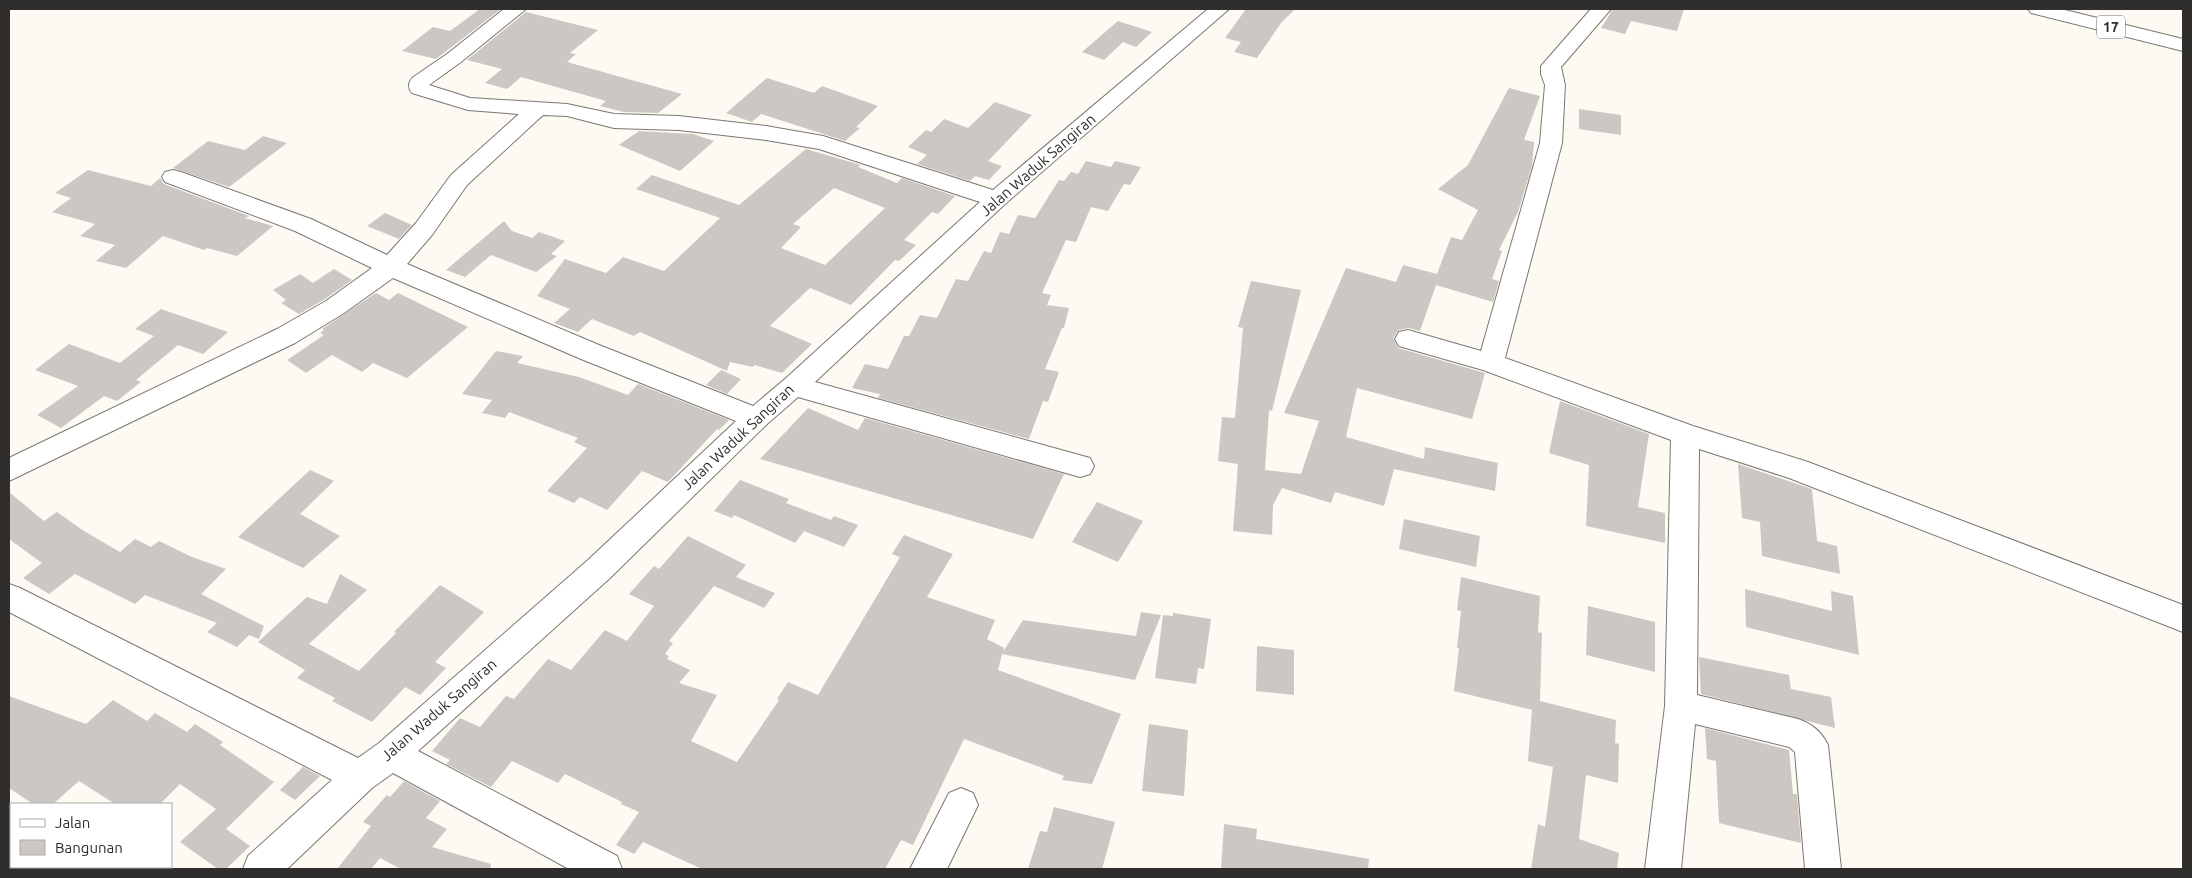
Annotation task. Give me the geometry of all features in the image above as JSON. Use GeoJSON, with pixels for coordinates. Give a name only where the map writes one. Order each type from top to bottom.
{"type":"FeatureCollection","features":[{"type":"Feature","properties":{"kind":"main road"},"geometry":{"type":"LineString","coordinates":[[516,9],[454,58],[419,82],[419,89],[468,104],[567,110],[614,121],[679,123],[766,133],[823,143],[997,199]]}},
{"type":"Feature","properties":{"kind":"main road","name":"Jalan Waduk Sangiran"},"geometry":{"type":"LineString","coordinates":[[261,869],[360,777],[391,754],[599,569],[756,418],[794,386],[997,199],[1219,9]]}},
{"type":"Feature","properties":{"kind":"main road"},"geometry":{"type":"LineString","coordinates":[[1491,364],[1551,143],[1555,85],[1551,74],[1551,66],[1600,9]]}},
{"type":"Feature","properties":{"kind":"main road","name":"17"},"geometry":{"type":"LineString","coordinates":[[2038,9],[2183,45]]}},
{"type":"Feature","properties":{"kind":"main road"},"geometry":{"type":"LineString","coordinates":[[9,470],[286,336],[335,307],[391,267],[424,229],[459,180],[539,107]]}},
{"type":"Feature","properties":{"kind":"main road"},"geometry":{"type":"LineString","coordinates":[[172,177],[303,225],[391,267],[590,352],[756,418]]}},
{"type":"Feature","properties":{"kind":"main road"},"geometry":{"type":"LineString","coordinates":[[1408,339],[1491,364],[1685,434],[1798,470],[2183,619]]}},
{"type":"Feature","properties":{"kind":"main road"},"geometry":{"type":"LineString","coordinates":[[794,386],[1080,466]]}},
{"type":"Feature","properties":{"kind":"main road"},"geometry":{"type":"LineString","coordinates":[[1663,869],[1681,706],[1685,434]]}},
{"type":"Feature","properties":{"kind":"main road"},"geometry":{"type":"LineString","coordinates":[[9,597],[360,777]]}},
{"type":"Feature","properties":{"kind":"main road"},"geometry":{"type":"LineString","coordinates":[[1681,706],[1798,734],[1811,745],[1822,869]]}},
{"type":"Feature","properties":{"kind":"main road"},"geometry":{"type":"LineString","coordinates":[[391,754],[604,869]]}},
{"type":"Feature","properties":{"kind":"main road"},"geometry":{"type":"LineString","coordinates":[[928,869],[960,805]]}},
{"type":"Feature","properties":{"kind":"building"},"geometry":{"type":"Polygon","coordinates":[[[480,9],[501,9],[436,59],[402,51],[433,27],[450,31],[480,9]]]}},
{"type":"Feature","properties":{"kind":"building"},"geometry":{"type":"Polygon","coordinates":[[[1246,9],[1295,9],[1281,23],[1257,58],[1234,52],[1241,42],[1225,38],[1246,9]]]}},
{"type":"Feature","properties":{"kind":"building"},"geometry":{"type":"Polygon","coordinates":[[[1613,9],[1684,9],[1677,31],[1631,21],[1625,34],[1601,28],[1613,9]]]}},
{"type":"Feature","properties":{"kind":"building"},"geometry":{"type":"Polygon","coordinates":[[[526,12],[598,30],[570,53],[576,54],[567,62],[682,94],[658,113],[624,112],[600,106],[606,101],[521,77],[507,89],[485,83],[502,69],[467,60],[526,12]]]}},
{"type":"Feature","properties":{"kind":"building"},"geometry":{"type":"Polygon","coordinates":[[[1118,21],[1152,32],[1136,47],[1123,42],[1104,60],[1082,52],[1118,21]]]}},
{"type":"Feature","properties":{"kind":"building"},"geometry":{"type":"Polygon","coordinates":[[[767,78],[814,93],[822,86],[878,106],[856,127],[860,128],[845,141],[761,114],[752,122],[726,113],[767,78]]]}},
{"type":"Feature","properties":{"kind":"building"},"geometry":{"type":"Polygon","coordinates":[[[1509,88],[1540,96],[1524,140],[1534,142],[1532,166],[1518,212],[1499,250],[1502,251],[1492,279],[1499,281],[1493,302],[1436,285],[1420,331],[1409,328],[1399,330],[1393,338],[1398,348],[1485,373],[1472,419],[1357,388],[1346,437],[1424,459],[1425,447],[1498,463],[1495,491],[1394,469],[1384,506],[1335,492],[1331,503],[1282,488],[1273,505],[1272,535],[1233,531],[1238,464],[1218,461],[1222,417],[1235,418],[1243,328],[1238,327],[1251,281],[1301,290],[1272,411],[1269,410],[1265,470],[1301,474],[1319,421],[1284,413],[1346,268],[1396,282],[1403,265],[1437,274],[1451,237],[1462,240],[1478,210],[1438,189],[1468,165],[1509,88]]]}},
{"type":"Feature","properties":{"kind":"building"},"geometry":{"type":"Polygon","coordinates":[[[995,102],[1032,115],[988,161],[1002,166],[989,180],[975,176],[970,181],[917,164],[927,155],[908,147],[926,130],[931,132],[944,119],[968,128],[995,102]]]}},
{"type":"Feature","properties":{"kind":"building"},"geometry":{"type":"Polygon","coordinates":[[[1579,109],[1621,115],[1621,135],[1579,129],[1579,109]]]}},
{"type":"Feature","properties":{"kind":"building"},"geometry":{"type":"Polygon","coordinates":[[[639,131],[693,134],[714,141],[680,171],[619,145],[639,131]]]}},
{"type":"Feature","properties":{"kind":"building"},"geometry":{"type":"Polygon","coordinates":[[[263,136],[287,143],[229,187],[173,168],[208,141],[245,150],[263,136]]]}},
{"type":"Feature","properties":{"kind":"building"},"geometry":{"type":"Polygon","coordinates":[[[806,149],[861,165],[858,167],[897,183],[902,178],[955,196],[938,214],[932,212],[904,240],[916,245],[899,261],[895,260],[851,305],[810,288],[770,326],[812,344],[782,373],[754,365],[753,367],[730,362],[727,371],[640,332],[634,336],[592,319],[578,332],[554,323],[570,309],[537,296],[565,259],[606,273],[623,257],[664,271],[720,218],[636,189],[652,175],[739,205],[806,149]],[[834,188],[793,224],[801,227],[781,248],[825,265],[885,208],[834,188]]]}},
{"type":"Feature","properties":{"kind":"building"},"geometry":{"type":"Polygon","coordinates":[[[1086,161],[1111,167],[1115,161],[1141,167],[1130,185],[1124,184],[1108,211],[1091,207],[1076,242],[1066,240],[1042,293],[1051,295],[1047,305],[1069,308],[1064,328],[1062,328],[1045,369],[1059,372],[1048,402],[1043,401],[1029,439],[878,398],[880,394],[852,388],[865,364],[888,369],[904,336],[909,336],[920,315],[937,318],[956,279],[968,281],[984,251],[991,253],[1000,232],[1009,234],[1018,215],[1035,218],[1059,180],[1064,181],[1071,172],[1078,174],[1086,161]]]}},
{"type":"Feature","properties":{"kind":"building"},"geometry":{"type":"Polygon","coordinates":[[[88,170],[151,186],[160,178],[164,184],[249,216],[245,218],[273,226],[237,256],[207,248],[204,250],[163,236],[126,268],[96,261],[115,245],[80,236],[95,224],[52,212],[71,198],[55,193],[88,170]]]}},
{"type":"Feature","properties":{"kind":"building"},"geometry":{"type":"Polygon","coordinates":[[[385,213],[412,225],[399,239],[367,226],[385,213]]]}},
{"type":"Feature","properties":{"kind":"building"},"geometry":{"type":"Polygon","coordinates":[[[504,221],[512,231],[532,238],[539,232],[565,241],[551,254],[557,256],[536,272],[491,255],[465,277],[446,270],[504,221]]]}},
{"type":"Feature","properties":{"kind":"building"},"geometry":{"type":"Polygon","coordinates":[[[334,269],[352,280],[299,314],[281,303],[286,300],[273,290],[300,274],[313,283],[334,269]]]}},
{"type":"Feature","properties":{"kind":"building"},"geometry":{"type":"Polygon","coordinates":[[[376,293],[389,300],[398,293],[468,327],[407,378],[373,363],[362,372],[332,355],[306,373],[287,360],[324,335],[320,333],[324,330],[322,329],[376,293]]]}},
{"type":"Feature","properties":{"kind":"building"},"geometry":{"type":"Polygon","coordinates":[[[161,309],[228,332],[203,354],[178,345],[136,380],[141,382],[117,401],[104,396],[61,428],[37,415],[78,386],[35,370],[69,344],[120,363],[154,336],[135,329],[161,309]]]}},
{"type":"Feature","properties":{"kind":"building"},"geometry":{"type":"Polygon","coordinates":[[[496,351],[523,356],[517,363],[579,377],[628,395],[638,384],[729,420],[719,430],[717,429],[668,482],[642,471],[607,510],[580,497],[574,503],[547,491],[587,448],[574,442],[578,438],[509,412],[505,418],[482,413],[492,400],[462,394],[496,351]]]}},
{"type":"Feature","properties":{"kind":"building"},"geometry":{"type":"Polygon","coordinates":[[[721,370],[741,379],[727,394],[706,385],[721,370]]]}},
{"type":"Feature","properties":{"kind":"building"},"geometry":{"type":"Polygon","coordinates":[[[1560,401],[1649,434],[1638,507],[1665,513],[1665,543],[1586,526],[1589,465],[1549,453],[1560,401]]]}},
{"type":"Feature","properties":{"kind":"building"},"geometry":{"type":"Polygon","coordinates":[[[808,408],[858,430],[865,418],[1064,474],[1033,539],[760,459],[808,408]]]}},
{"type":"Feature","properties":{"kind":"building"},"geometry":{"type":"Polygon","coordinates":[[[1738,464],[1812,489],[1817,541],[1837,546],[1840,574],[1762,556],[1760,522],[1742,518],[1738,464]]]}},
{"type":"Feature","properties":{"kind":"building"},"geometry":{"type":"Polygon","coordinates":[[[310,470],[334,481],[300,514],[340,536],[303,568],[238,537],[310,470]]]}},
{"type":"Feature","properties":{"kind":"building"},"geometry":{"type":"Polygon","coordinates":[[[740,480],[789,499],[786,503],[831,520],[834,516],[858,525],[844,547],[804,531],[795,543],[734,515],[732,518],[714,511],[740,480]]]}},
{"type":"Feature","properties":{"kind":"building"},"geometry":{"type":"Polygon","coordinates":[[[9,492],[44,521],[57,512],[84,531],[120,552],[135,539],[151,547],[159,541],[192,557],[226,569],[201,594],[264,626],[259,639],[249,635],[237,647],[207,632],[217,623],[145,595],[135,604],[75,574],[49,594],[23,578],[42,563],[9,539],[9,492]]]}},
{"type":"Feature","properties":{"kind":"building"},"geometry":{"type":"Polygon","coordinates":[[[1097,502],[1143,521],[1118,562],[1072,542],[1097,502]]]}},
{"type":"Feature","properties":{"kind":"building"},"geometry":{"type":"Polygon","coordinates":[[[1404,519],[1480,536],[1476,567],[1399,549],[1404,519]]]}},
{"type":"Feature","properties":{"kind":"building"},"geometry":{"type":"Polygon","coordinates":[[[904,535],[953,554],[927,597],[995,620],[987,639],[1004,648],[1003,652],[1023,620],[1136,636],[1141,612],[1161,615],[1135,680],[1002,654],[998,670],[1121,714],[1092,784],[1062,780],[1064,776],[964,739],[913,845],[901,840],[885,869],[702,869],[643,842],[634,854],[616,845],[639,812],[565,774],[558,783],[512,761],[491,787],[446,764],[450,760],[432,751],[460,718],[480,727],[506,696],[514,699],[548,659],[571,670],[605,630],[627,641],[654,606],[629,594],[654,566],[659,569],[688,536],[746,565],[736,577],[775,593],[764,608],[714,586],[669,641],[673,643],[665,654],[669,656],[667,659],[690,670],[679,683],[717,695],[691,741],[737,762],[779,700],[777,699],[788,682],[818,695],[900,557],[892,554],[904,535]]]}},
{"type":"Feature","properties":{"kind":"building"},"geometry":{"type":"Polygon","coordinates":[[[340,574],[367,590],[309,644],[359,671],[440,585],[484,612],[435,662],[446,668],[420,695],[405,687],[372,722],[332,701],[335,698],[297,678],[305,670],[258,642],[307,597],[327,604],[340,574]]]}},
{"type":"Feature","properties":{"kind":"building"},"geometry":{"type":"Polygon","coordinates":[[[1461,577],[1540,596],[1538,632],[1542,633],[1540,701],[1616,720],[1615,743],[1619,744],[1618,783],[1586,775],[1579,839],[1619,853],[1617,869],[1531,869],[1538,824],[1545,827],[1553,767],[1528,761],[1532,710],[1454,691],[1459,648],[1457,648],[1461,611],[1457,610],[1461,577]]]}},
{"type":"Feature","properties":{"kind":"building"},"geometry":{"type":"Polygon","coordinates":[[[1745,589],[1832,611],[1831,591],[1853,596],[1859,655],[1746,627],[1745,589]]]}},
{"type":"Feature","properties":{"kind":"building"},"geometry":{"type":"Polygon","coordinates":[[[1588,606],[1655,622],[1655,672],[1586,655],[1588,606]]]}},
{"type":"Feature","properties":{"kind":"building"},"geometry":{"type":"Polygon","coordinates":[[[1173,613],[1211,619],[1204,669],[1198,668],[1196,684],[1155,678],[1163,615],[1173,616],[1173,613]]]}},
{"type":"Feature","properties":{"kind":"building"},"geometry":{"type":"Polygon","coordinates":[[[1257,646],[1294,650],[1294,695],[1256,691],[1257,646]]]}},
{"type":"Feature","properties":{"kind":"building"},"geometry":{"type":"Polygon","coordinates":[[[1699,657],[1789,675],[1791,689],[1831,697],[1835,728],[1701,694],[1699,657]]]}},
{"type":"Feature","properties":{"kind":"building"},"geometry":{"type":"Polygon","coordinates":[[[9,696],[86,724],[113,700],[147,721],[155,713],[187,732],[195,724],[223,742],[220,745],[274,782],[226,829],[250,846],[226,869],[218,869],[180,842],[216,809],[180,784],[161,803],[113,803],[79,781],[54,803],[32,803],[9,788],[9,696]]]}},
{"type":"Feature","properties":{"kind":"building"},"geometry":{"type":"Polygon","coordinates":[[[1149,724],[1188,730],[1184,796],[1142,791],[1149,724]]]}},
{"type":"Feature","properties":{"kind":"building"},"geometry":{"type":"Polygon","coordinates":[[[1705,728],[1789,750],[1793,794],[1797,794],[1801,843],[1719,823],[1716,761],[1707,759],[1705,728]]]}},
{"type":"Feature","properties":{"kind":"building"},"geometry":{"type":"Polygon","coordinates":[[[303,767],[320,776],[295,800],[280,790],[303,767]]]}},
{"type":"Feature","properties":{"kind":"building"},"geometry":{"type":"Polygon","coordinates":[[[404,781],[440,801],[426,818],[447,829],[432,847],[491,864],[490,869],[401,869],[380,858],[371,869],[337,869],[371,826],[363,822],[387,795],[390,797],[404,781]]]}},
{"type":"Feature","properties":{"kind":"building"},"geometry":{"type":"Polygon","coordinates":[[[1054,807],[1115,822],[1102,869],[1028,869],[1040,831],[1047,832],[1054,807]]]}},
{"type":"Feature","properties":{"kind":"building"},"geometry":{"type":"Polygon","coordinates":[[[1224,824],[1257,829],[1256,839],[1369,859],[1368,869],[1221,869],[1224,824]]]}}]}
